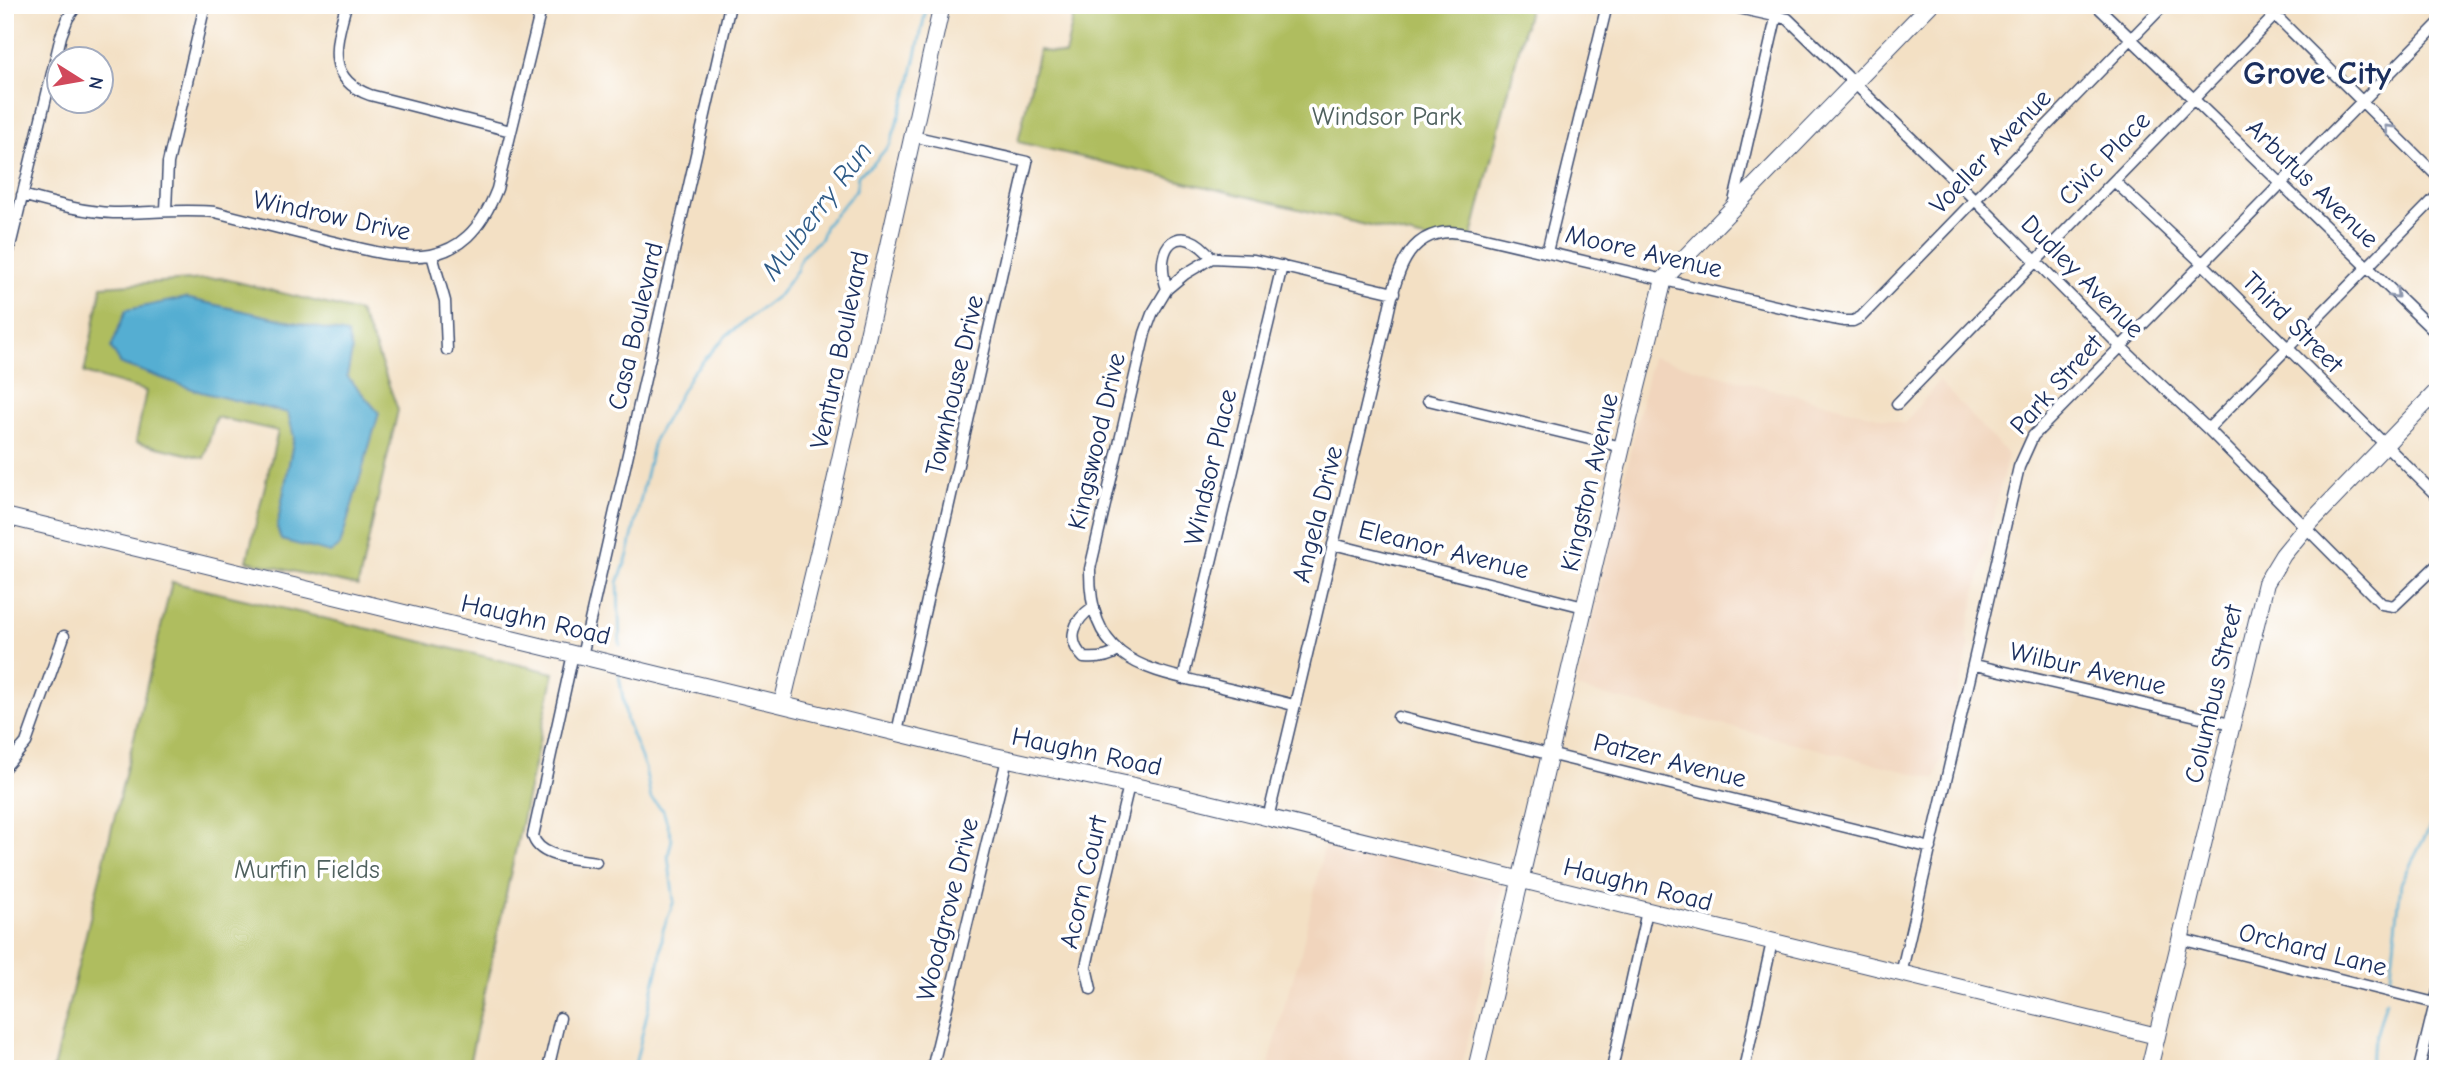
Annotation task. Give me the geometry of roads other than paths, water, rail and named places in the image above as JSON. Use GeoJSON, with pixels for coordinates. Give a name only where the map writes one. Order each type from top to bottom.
{"type":"FeatureCollection","features":[{"type":"Feature","properties":{"kind":"street"},"geometry":{"type":"LineString","coordinates":[[5,267],[61,36],[77,5]]}},
{"type":"Feature","properties":{"kind":"street"},"geometry":{"type":"LineString","coordinates":[[166,211],[168,163],[205,5]]}},
{"type":"Feature","properties":{"kind":"street","name":"Windrow Drive"},"geometry":{"type":"LineString","coordinates":[[22,195],[78,209],[111,213],[189,209],[215,212],[386,255],[432,255],[462,242],[484,216],[497,188],[542,5]]}},
{"type":"Feature","properties":{"kind":"street","name":"Casa Boulevard"},"geometry":{"type":"LineString","coordinates":[[596,862],[548,852],[540,848],[533,836],[730,5]]}},
{"type":"Feature","properties":{"kind":"street","name":"Ventura Boulevard"},"geometry":{"type":"LineString","coordinates":[[782,705],[942,5]]}},
{"type":"Feature","properties":{"kind":"street"},"geometry":{"type":"LineString","coordinates":[[1547,252],[1607,5]]}},
{"type":"Feature","properties":{"kind":"street","name":"Dudley Avenue"},"geometry":{"type":"LineString","coordinates":[[1725,5],[1788,19],[2208,429],[2382,604],[2394,606],[2438,564]]}},
{"type":"Feature","properties":{"kind":"street"},"geometry":{"type":"LineString","coordinates":[[1732,208],[1779,5]]}},
{"type":"Feature","properties":{"kind":"street","name":"Kingston Avenue"},"geometry":{"type":"LineString","coordinates":[[1476,1069],[1664,279],[1930,5]]}},
{"type":"Feature","properties":{"kind":"street","name":"Arbutus Avenue"},"geometry":{"type":"LineString","coordinates":[[2096,5],[2438,335]]}},
{"type":"Feature","properties":{"kind":"street","name":"Voeller Avenue"},"geometry":{"type":"LineString","coordinates":[[1845,321],[1861,317],[2164,5]]}},
{"type":"Feature","properties":{"kind":"street"},"geometry":{"type":"LineString","coordinates":[[345,7],[336,52],[341,73],[349,84],[370,95],[511,131]]}},
{"type":"Feature","properties":{"kind":"street"},"geometry":{"type":"LineString","coordinates":[[2278,9],[2361,102],[2438,177]]}},
{"type":"Feature","properties":{"kind":"street","name":"Civic Place"},"geometry":{"type":"LineString","coordinates":[[1898,404],[2278,9]]}},
{"type":"Feature","properties":{"kind":"street","name":"Park Street"},"geometry":{"type":"LineString","coordinates":[[1901,974],[2023,456],[2033,436],[2438,24]]}},
{"type":"Feature","properties":{"kind":"street","name":"Townhouse Drive"},"geometry":{"type":"LineString","coordinates":[[897,733],[1027,162],[912,136]]}},
{"type":"Feature","properties":{"kind":"street","name":"Third Street"},"geometry":{"type":"LineString","coordinates":[[2114,181],[2202,263],[2438,497]]}},
{"type":"Feature","properties":{"kind":"street"},"geometry":{"type":"LineString","coordinates":[[2208,429],[2438,195]]}},
{"type":"Feature","properties":{"kind":"street","name":"Moore Avenue"},"geometry":{"type":"LineString","coordinates":[[1433,236],[1449,232],[1472,235],[1845,321]]}},
{"type":"Feature","properties":{"kind":"street","name":"Angela Drive"},"geometry":{"type":"LineString","coordinates":[[1268,818],[1401,265],[1406,256],[1424,240],[1433,236]]}},
{"type":"Feature","properties":{"kind":"street"},"geometry":{"type":"LineString","coordinates":[[1167,289],[1162,264],[1168,244],[1180,239],[1202,248],[1212,258],[1254,260],[1394,293]]}},
{"type":"Feature","properties":{"kind":"street"},"geometry":{"type":"LineString","coordinates":[[432,255],[445,301],[447,350]]}},
{"type":"Feature","properties":{"kind":"street","name":"Kingswood Drive"},"geometry":{"type":"LineString","coordinates":[[1212,258],[1185,274],[1167,289],[1152,314],[1093,550],[1090,589],[1093,607],[1100,626],[1118,651],[1149,670],[1294,705]]}},
{"type":"Feature","properties":{"kind":"street","name":"Windsor Place"},"geometry":{"type":"LineString","coordinates":[[1183,678],[1282,266]]}},
{"type":"Feature","properties":{"kind":"street","name":"Columbus Street"},"geometry":{"type":"LineString","coordinates":[[2149,1069],[2263,592],[2283,555],[2306,527],[2438,390]]}},
{"type":"Feature","properties":{"kind":"street"},"geometry":{"type":"LineString","coordinates":[[1428,400],[1622,447]]}},
{"type":"Feature","properties":{"kind":"street","name":"Haughn Road"},"geometry":{"type":"LineString","coordinates":[[5,516],[897,733],[1268,818],[2157,1036]]}},
{"type":"Feature","properties":{"kind":"street","name":"Eleanor Avenue"},"geometry":{"type":"LineString","coordinates":[[1333,544],[1584,607]]}},
{"type":"Feature","properties":{"kind":"street"},"geometry":{"type":"LineString","coordinates":[[1093,607],[1084,613],[1076,625],[1073,633],[1075,647],[1084,658],[1093,659],[1118,651]]}},
{"type":"Feature","properties":{"kind":"street"},"geometry":{"type":"LineString","coordinates":[[5,767],[26,743],[64,636]]}},
{"type":"Feature","properties":{"kind":"street","name":"Wilbur Avenue"},"geometry":{"type":"LineString","coordinates":[[1975,665],[2231,724]]}},
{"type":"Feature","properties":{"kind":"street","name":"Patzer Avenue"},"geometry":{"type":"LineString","coordinates":[[1398,717],[1931,848]]}},
{"type":"Feature","properties":{"kind":"street","name":"Woodgrove Drive"},"geometry":{"type":"LineString","coordinates":[[932,1069],[1007,759]]}},
{"type":"Feature","properties":{"kind":"street","name":"Acorn Court"},"geometry":{"type":"LineString","coordinates":[[1091,989],[1086,967],[1129,785]]}},
{"type":"Feature","properties":{"kind":"street"},"geometry":{"type":"LineString","coordinates":[[1612,1069],[1647,911]]}},
{"type":"Feature","properties":{"kind":"street","name":"Orchard Lane"},"geometry":{"type":"LineString","coordinates":[[2180,939],[2435,1003]]}},
{"type":"Feature","properties":{"kind":"street"},"geometry":{"type":"LineString","coordinates":[[1744,1069],[1772,942]]}},
{"type":"Feature","properties":{"kind":"street"},"geometry":{"type":"LineString","coordinates":[[2419,1069],[2438,991]]}},
{"type":"Feature","properties":{"kind":"street"},"geometry":{"type":"LineString","coordinates":[[548,1069],[560,1018]]}},
{"type":"Feature","properties":{"kind":"water"},"geometry":{"type":"Polygon","coordinates":[[[185,298],[347,334],[352,351],[347,376],[379,413],[340,546],[330,553],[281,540],[277,527],[294,437],[288,413],[201,392],[121,364],[111,348],[126,310],[185,298]]]}},
{"type":"Feature","properties":{"kind":"waterway","name":"Mulberry Run"},"geometry":{"type":"LineString","coordinates":[[620,645],[618,583],[628,555],[654,440],[692,373],[727,335],[780,294],[797,270],[801,257],[821,238],[825,226],[856,190],[858,175],[873,164],[890,144],[909,88],[927,5]]}},
{"type":"Feature","properties":{"kind":"waterway","name":"Mulberry Run"},"geometry":{"type":"LineString","coordinates":[[619,675],[627,722],[645,768],[651,799],[663,810],[672,839],[668,856],[674,901],[663,930],[660,959],[634,1069]]}},
{"type":"Feature","properties":{"kind":"waterway"},"geometry":{"type":"LineString","coordinates":[[2390,983],[2401,883],[2438,811]]}},
{"type":"Feature","properties":{"kind":"waterway"},"geometry":{"type":"LineString","coordinates":[[2367,1069],[2386,1000]]}},
{"type":"Feature","properties":{"kind":"district","name":"Grove City"},"geometry":{"type":"Point","coordinates":[2317,72]}},
{"type":"Feature","properties":{"kind":"park label","name":"Windsor Park"},"geometry":{"type":"Point","coordinates":[1387,116]}},
{"type":"Feature","properties":{"kind":"park label","name":"Murfin Fields"},"geometry":{"type":"Point","coordinates":[307,869]}}]}
